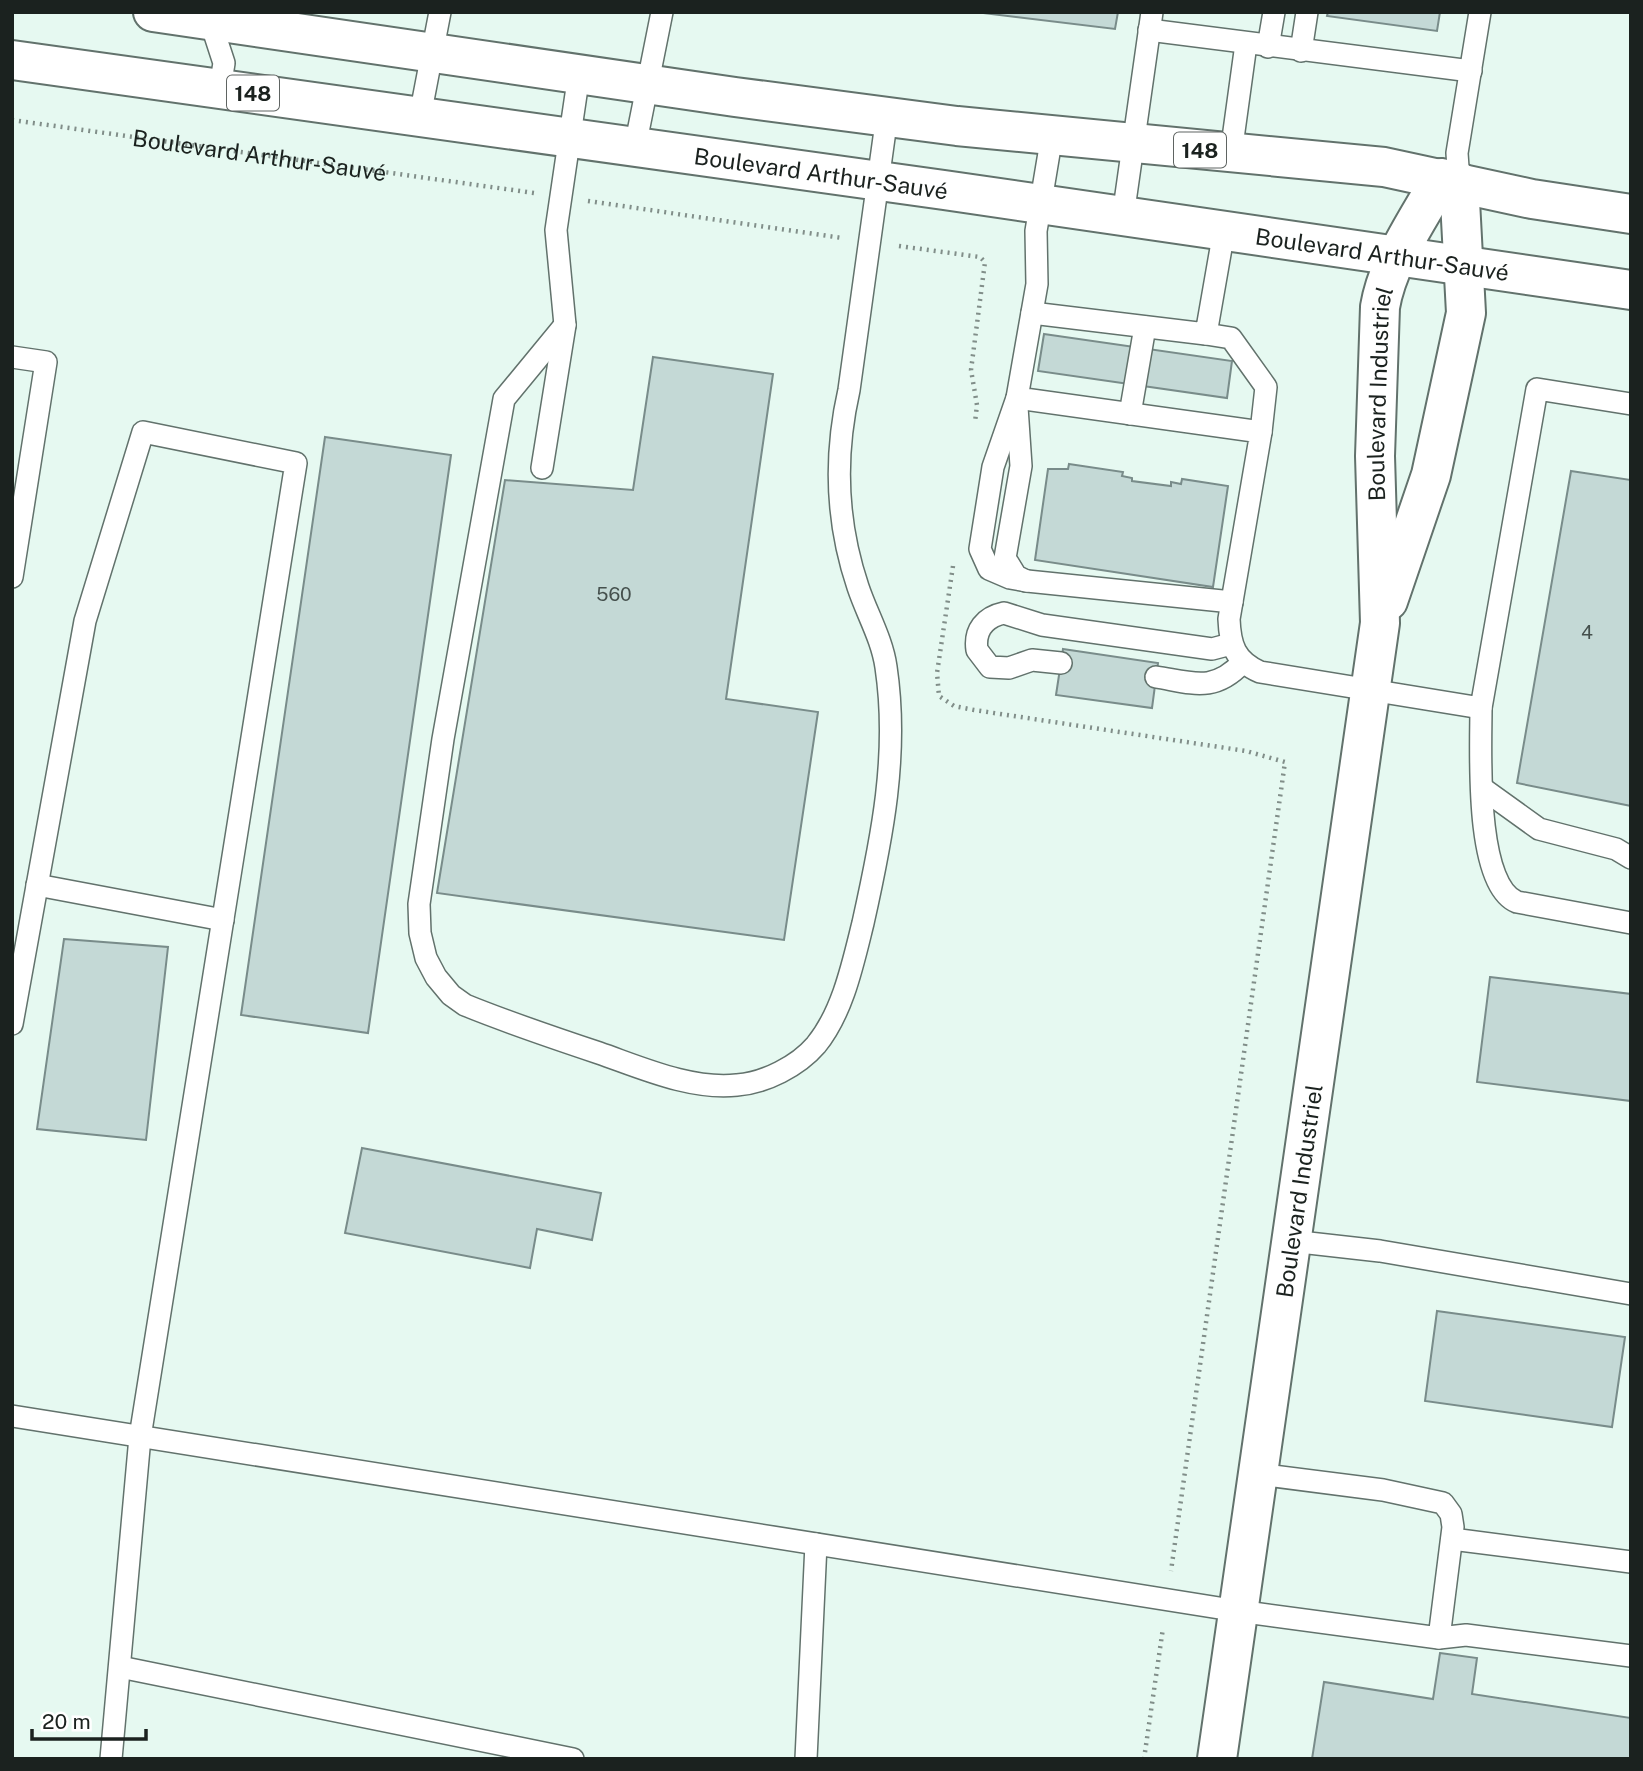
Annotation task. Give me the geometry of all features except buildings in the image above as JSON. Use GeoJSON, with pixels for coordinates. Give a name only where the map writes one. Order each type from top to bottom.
{"type":"FeatureCollection","features":[{"type":"Feature","properties":{"kind":"main road","name":"148"},"geometry":{"type":"LineString","coordinates":[[153,12],[210,16],[433,53],[887,116],[1231,153],[1452,171],[1532,199],[1631,214]]}},
{"type":"Feature","properties":{"kind":"main road","name":"Boulevard Arthur-Sauvé"},"geometry":{"type":"LineString","coordinates":[[12,60],[1631,290]]}},
{"type":"Feature","properties":{"kind":"main road","name":"Boulevard Industriel"},"geometry":{"type":"LineString","coordinates":[[1217,1759],[1380,623],[1375,456],[1379,324],[1383,291],[1397,257],[1452,171]]}},
{"type":"Feature","properties":{"kind":"main road","name":"Boulevard Industriel"},"geometry":{"type":"LineString","coordinates":[[1380,623],[1431,475],[1466,313],[1465,267],[1452,171]]}},
{"type":"Feature","properties":{"kind":"lane"},"geometry":{"type":"LineString","coordinates":[[421,116],[440,12]]}},
{"type":"Feature","properties":{"kind":"lane"},"geometry":{"type":"LineString","coordinates":[[635,147],[662,12]]}},
{"type":"Feature","properties":{"kind":"lane"},"geometry":{"type":"LineString","coordinates":[[1268,47],[1274,12]]}},
{"type":"Feature","properties":{"kind":"lane"},"geometry":{"type":"LineString","coordinates":[[1301,51],[1307,12]]}},
{"type":"Feature","properties":{"kind":"lane"},"geometry":{"type":"LineString","coordinates":[[1452,171],[1480,12]]}},
{"type":"Feature","properties":{"kind":"lane"},"geometry":{"type":"LineString","coordinates":[[210,16],[224,63],[220,88]]}},
{"type":"Feature","properties":{"kind":"lane"},"geometry":{"type":"LineString","coordinates":[[1123,216],[1150,21],[1246,44],[1471,71]]}},
{"type":"Feature","properties":{"kind":"lane"},"geometry":{"type":"LineString","coordinates":[[1231,153],[1246,44]]}},
{"type":"Feature","properties":{"kind":"lane"},"geometry":{"type":"LineString","coordinates":[[542,468],[565,325],[556,230],[579,74]]}},
{"type":"Feature","properties":{"kind":"lane"},"geometry":{"type":"LineString","coordinates":[[565,325],[503,399],[443,739],[419,904],[420,933],[426,958],[436,977],[451,995],[465,1005],[652,1072],[696,1083],[737,1086],[767,1078],[793,1065],[814,1047],[828,1027],[856,954],[880,848],[891,753],[886,664],[851,566],[839,502],[840,432],[849,390],[887,116]]}},
{"type":"Feature","properties":{"kind":"lane"},"geometry":{"type":"LineString","coordinates":[[1052,135],[1036,231],[1037,284],[1017,398],[1021,466],[1005,558],[1016,576],[1027,581],[1232,602]]}},
{"type":"Feature","properties":{"kind":"lane"},"geometry":{"type":"LineString","coordinates":[[1206,334],[1224,231]]}},
{"type":"Feature","properties":{"kind":"lane"},"geometry":{"type":"LineString","coordinates":[[1032,313],[1231,338],[1266,387],[1232,602],[1237,653],[1227,677],[1204,685],[1156,677]]}},
{"type":"Feature","properties":{"kind":"lane"},"geometry":{"type":"LineString","coordinates":[[1130,414],[1145,327]]}},
{"type":"Feature","properties":{"kind":"lane"},"geometry":{"type":"LineString","coordinates":[[12,357],[46,362],[20,479],[12,577]]}},
{"type":"Feature","properties":{"kind":"lane"},"geometry":{"type":"LineString","coordinates":[[1631,404],[1537,389],[1481,708],[1482,812],[1495,879],[1508,898],[1631,923]]}},
{"type":"Feature","properties":{"kind":"lane"},"geometry":{"type":"LineString","coordinates":[[1017,398],[1261,432]]}},
{"type":"Feature","properties":{"kind":"lane"},"geometry":{"type":"LineString","coordinates":[[12,1024],[85,621],[143,432],[296,463],[140,1437],[111,1759]]}},
{"type":"Feature","properties":{"kind":"lane"},"geometry":{"type":"LineString","coordinates":[[1061,663],[1040,660],[1009,668],[990,667],[977,650],[978,631],[995,615],[1004,613],[1042,625],[1237,653],[1260,672],[1481,708]]}},
{"type":"Feature","properties":{"kind":"lane"},"geometry":{"type":"LineString","coordinates":[[1023,663],[1042,625]]}},
{"type":"Feature","properties":{"kind":"lane"},"geometry":{"type":"LineString","coordinates":[[1482,788],[1539,829],[1626,851]]}},
{"type":"Feature","properties":{"kind":"lane"},"geometry":{"type":"LineString","coordinates":[[37,886],[223,920]]}},
{"type":"Feature","properties":{"kind":"lane"},"geometry":{"type":"LineString","coordinates":[[1291,1241],[1380,1251],[1631,1294]]}},
{"type":"Feature","properties":{"kind":"lane"},"geometry":{"type":"LineString","coordinates":[[12,1416],[1238,1611],[1439,1637],[1466,1635],[1631,1656]]}},
{"type":"Feature","properties":{"kind":"lane"},"geometry":{"type":"LineString","coordinates":[[1258,1474],[1431,1498],[1443,1503],[1451,1514],[1452,1539],[1439,1637]]}},
{"type":"Feature","properties":{"kind":"lane"},"geometry":{"type":"LineString","coordinates":[[1452,1539],[1631,1562]]}},
{"type":"Feature","properties":{"kind":"lane"},"geometry":{"type":"LineString","coordinates":[[806,1759],[816,1544]]}},
{"type":"Feature","properties":{"kind":"lane"},"geometry":{"type":"LineString","coordinates":[[120,1667],[573,1759]]}},
{"type":"Feature","properties":{"kind":"path","name":"Boulevard Arthur-Sauvé"},"geometry":{"type":"LineString","coordinates":[[12,120],[509,189]]}},
{"type":"Feature","properties":{"kind":"path"},"geometry":{"type":"LineString","coordinates":[[612,204],[869,242]]}},
{"type":"Feature","properties":{"kind":"path"},"geometry":{"type":"LineString","coordinates":[[1172,1555],[1286,762]]}},
{"type":"Feature","properties":{"kind":"path"},"geometry":{"type":"LineString","coordinates":[[1144,1759],[1160,1647]]}}]}
